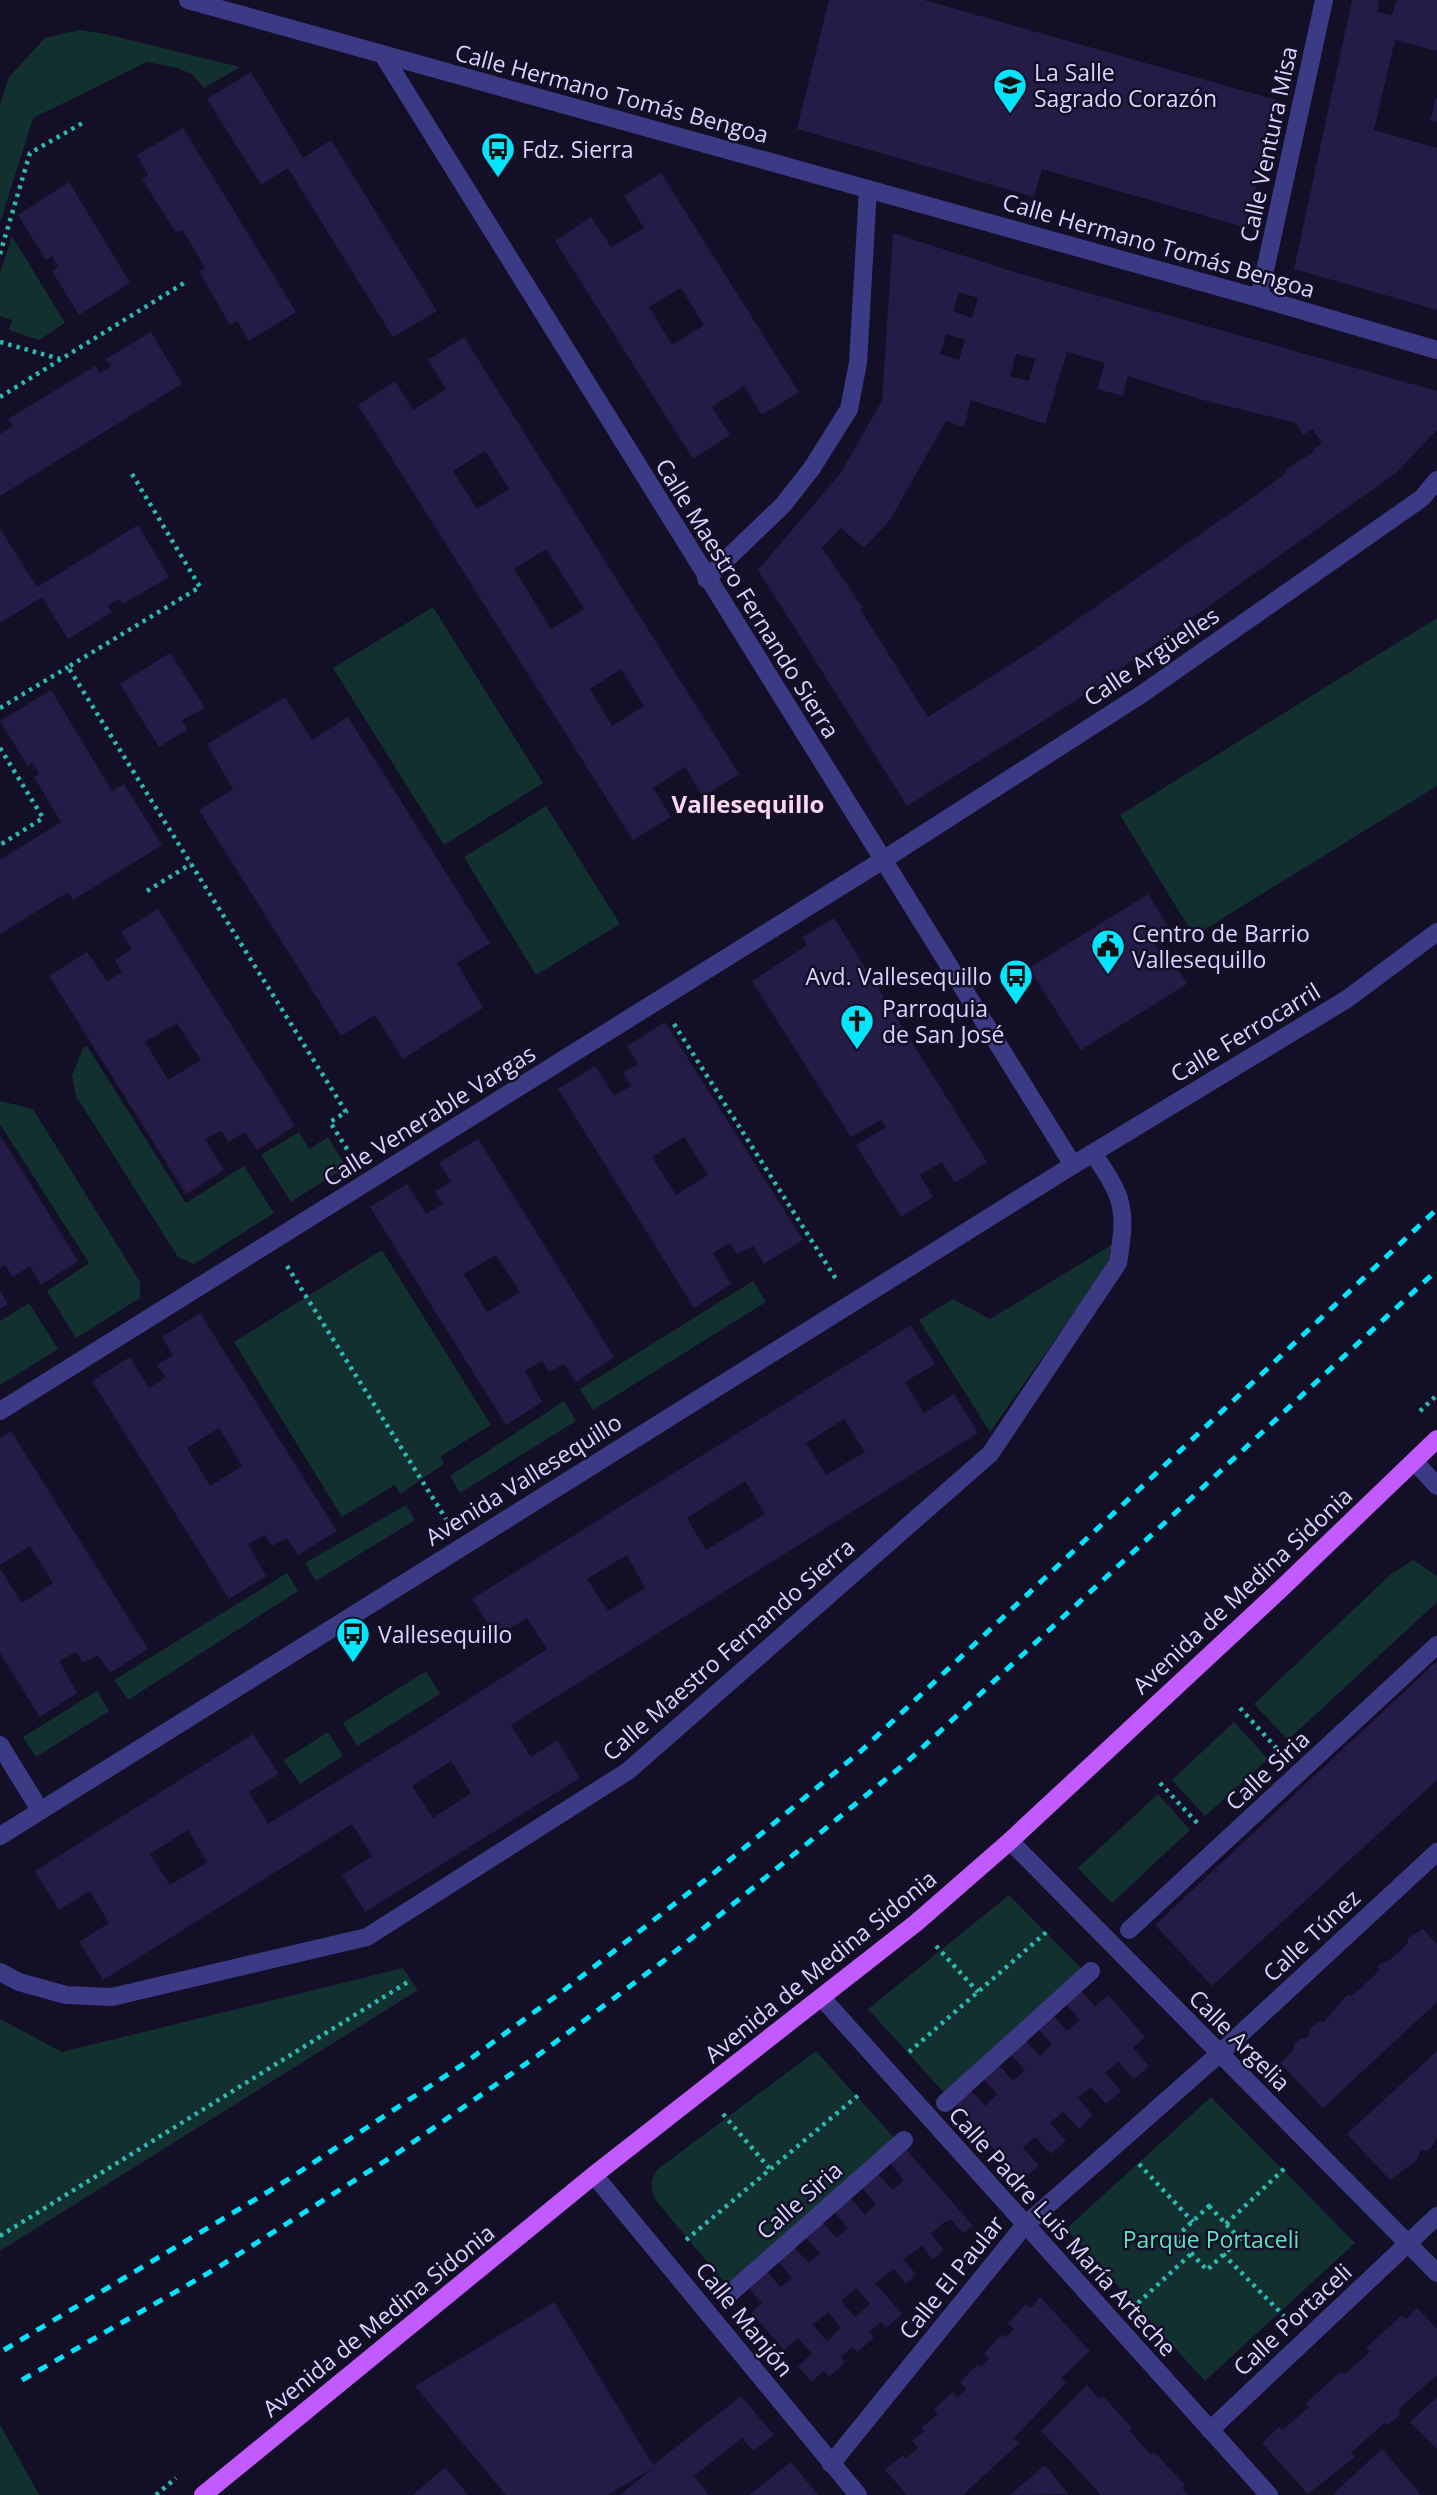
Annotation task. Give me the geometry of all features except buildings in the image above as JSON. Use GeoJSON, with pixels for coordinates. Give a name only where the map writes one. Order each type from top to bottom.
{"type":"FeatureCollection","features":[{"type":"Feature","properties":{"kind":"main road","name":"Avenida de Medina Sidonia"},"geometry":{"type":"LineString","coordinates":[[203,2495],[594,2175],[916,1923],[1010,1841],[1437,1439]]}},
{"type":"Feature","properties":{"kind":"street","name":"Calle Hermano Tomás Bengoa"},"geometry":{"type":"LineString","coordinates":[[188,0],[1437,350]]}},
{"type":"Feature","properties":{"kind":"street","name":"Calle Ventura Misa"},"geometry":{"type":"LineString","coordinates":[[1259,298],[1324,0]]}},
{"type":"Feature","properties":{"kind":"street","name":"Calle Maestro Fernando Sierra"},"geometry":{"type":"LineString","coordinates":[[383,55],[706,579],[1073,1165]]}},
{"type":"Feature","properties":{"kind":"street"},"geometry":{"type":"LineString","coordinates":[[706,579],[783,505],[812,468],[849,409],[858,363],[868,189]]}},
{"type":"Feature","properties":{"kind":"street","name":"Calle Argüelles"},"geometry":{"type":"LineString","coordinates":[[883,860],[1142,694],[1422,498],[1437,480]]}},
{"type":"Feature","properties":{"kind":"street","name":"Calle Venerable Vargas"},"geometry":{"type":"LineString","coordinates":[[0,1411],[883,860]]}},
{"type":"Feature","properties":{"kind":"street","name":"Calle Ferrocarril"},"geometry":{"type":"LineString","coordinates":[[1073,1165],[1347,999],[1437,932]]}},
{"type":"Feature","properties":{"kind":"street","name":"Calle Maestro Fernando Sierra"},"geometry":{"type":"LineString","coordinates":[[0,1972],[19,1982],[66,1994],[112,1997],[368,1937],[628,1771],[990,1454],[1118,1263],[1124,1226],[1118,1191],[1093,1153]]}},
{"type":"Feature","properties":{"kind":"street","name":"Avenida Vallesequillo"},"geometry":{"type":"LineString","coordinates":[[0,1836],[1073,1165]]}},
{"type":"Feature","properties":{"kind":"street"},"geometry":{"type":"LineString","coordinates":[[1413,1461],[1437,1486]]}},
{"type":"Feature","properties":{"kind":"street","name":"Calle Siria"},"geometry":{"type":"LineString","coordinates":[[1129,1930],[1437,1645]]}},
{"type":"Feature","properties":{"kind":"street"},"geometry":{"type":"LineString","coordinates":[[0,1745],[40,1810]]}},
{"type":"Feature","properties":{"kind":"street","name":"Calle Argelia"},"geometry":{"type":"LineString","coordinates":[[1010,1841],[1437,2273]]}},
{"type":"Feature","properties":{"kind":"street","name":"Calle Túnez"},"geometry":{"type":"LineString","coordinates":[[1219,2054],[1437,1852]]}},
{"type":"Feature","properties":{"kind":"street"},"geometry":{"type":"LineString","coordinates":[[945,2103],[1091,1970]]}},
{"type":"Feature","properties":{"kind":"street","name":"Calle Padre Luis María Arteche"},"geometry":{"type":"LineString","coordinates":[[821,1998],[1269,2495]]}},
{"type":"Feature","properties":{"kind":"street","name":"Calle El Paular"},"geometry":{"type":"LineString","coordinates":[[831,2463],[1024,2226],[1219,2054]]}},
{"type":"Feature","properties":{"kind":"street","name":"Calle Siria"},"geometry":{"type":"LineString","coordinates":[[727,2296],[904,2140]]}},
{"type":"Feature","properties":{"kind":"street","name":"Calle Manjón"},"geometry":{"type":"LineString","coordinates":[[594,2175],[858,2495]]}},
{"type":"Feature","properties":{"kind":"street","name":"Calle Portaceli"},"geometry":{"type":"LineString","coordinates":[[1210,2430],[1437,2216]]}},
{"type":"Feature","properties":{"kind":"path"},"geometry":{"type":"LineString","coordinates":[[0,254],[30,153],[86,121]]}},
{"type":"Feature","properties":{"kind":"path"},"geometry":{"type":"LineString","coordinates":[[0,397],[184,283]]}},
{"type":"Feature","properties":{"kind":"path"},"geometry":{"type":"LineString","coordinates":[[0,342],[60,359]]}},
{"type":"Feature","properties":{"kind":"path"},"geometry":{"type":"LineString","coordinates":[[0,708],[200,587],[132,474]]}},
{"type":"Feature","properties":{"kind":"path"},"geometry":{"type":"LineString","coordinates":[[68,667],[346,1112],[330,1122],[368,1182]]}},
{"type":"Feature","properties":{"kind":"path"},"geometry":{"type":"LineString","coordinates":[[0,748],[43,818],[0,845]]}},
{"type":"Feature","properties":{"kind":"path"},"geometry":{"type":"LineString","coordinates":[[147,891],[191,864]]}},
{"type":"Feature","properties":{"kind":"path"},"geometry":{"type":"LineString","coordinates":[[658,1000],[803,1230],[821,1253]]}},
{"type":"Feature","properties":{"kind":"path"},"geometry":{"type":"LineString","coordinates":[[272,1241],[438,1506]]}},
{"type":"Feature","properties":{"kind":"path"},"geometry":{"type":"LineString","coordinates":[[1418,1413],[1437,1395]]}},
{"type":"Feature","properties":{"kind":"path"},"geometry":{"type":"LineString","coordinates":[[1240,1708],[1299,1773]]}},
{"type":"Feature","properties":{"kind":"path"},"geometry":{"type":"LineString","coordinates":[[1160,1783],[1219,1847]]}},
{"type":"Feature","properties":{"kind":"path"},"geometry":{"type":"LineString","coordinates":[[903,2057],[1050,1928]]}},
{"type":"Feature","properties":{"kind":"path"},"geometry":{"type":"LineString","coordinates":[[935,1944],[978,1992]]}},
{"type":"Feature","properties":{"kind":"path"},"geometry":{"type":"LineString","coordinates":[[0,2236],[411,1980]]}},
{"type":"Feature","properties":{"kind":"path"},"geometry":{"type":"LineString","coordinates":[[682,2242],[861,2093]]}},
{"type":"Feature","properties":{"kind":"path"},"geometry":{"type":"LineString","coordinates":[[722,2113],[770,2169]]}},
{"type":"Feature","properties":{"kind":"path"},"geometry":{"type":"LineString","coordinates":[[1136,2161],[1193,2222]]}},
{"type":"Feature","properties":{"kind":"path"},"geometry":{"type":"LineString","coordinates":[[1226,2224],[1286,2167]]}},
{"type":"Feature","properties":{"kind":"path"},"geometry":{"type":"LineString","coordinates":[[1209,2206],[1226,2224],[1240,2239],[1207,2270],[1177,2237],[1209,2206]]}},
{"type":"Feature","properties":{"kind":"path"},"geometry":{"type":"LineString","coordinates":[[1132,2309],[1192,2253]]}},
{"type":"Feature","properties":{"kind":"path"},"geometry":{"type":"LineString","coordinates":[[1223,2254],[1284,2316]]}},
{"type":"Feature","properties":{"kind":"path"},"geometry":{"type":"LineString","coordinates":[[156,2495],[187,2469]]}},
{"type":"Feature","properties":{"kind":"green space"},"geometry":{"type":"Polygon","coordinates":[[[79,30],[240,67],[204,88],[193,75],[178,68],[147,62],[33,118],[0,223],[0,104],[9,77],[45,38],[79,30]]]}},
{"type":"Feature","properties":{"kind":"green space"},"geometry":{"type":"Polygon","coordinates":[[[12,236],[65,323],[39,340],[9,330],[12,320],[0,316],[0,274],[12,236]]]}},
{"type":"Feature","properties":{"kind":"green space"},"geometry":{"type":"Polygon","coordinates":[[[433,607],[543,783],[444,845],[333,668],[433,607]]]}},
{"type":"Feature","properties":{"kind":"green space"},"geometry":{"type":"Polygon","coordinates":[[[1437,618],[1437,786],[1194,936],[1120,815],[1437,618]]]}},
{"type":"Feature","properties":{"kind":"green space"},"geometry":{"type":"Polygon","coordinates":[[[546,806],[620,924],[536,975],[464,857],[546,806]]]}},
{"type":"Feature","properties":{"kind":"green space"},"geometry":{"type":"Polygon","coordinates":[[[87,1046],[186,1203],[244,1166],[274,1213],[194,1264],[178,1257],[76,1096],[72,1076],[83,1048],[87,1046]]]}},
{"type":"Feature","properties":{"kind":"green space"},"geometry":{"type":"Polygon","coordinates":[[[0,1101],[33,1109],[140,1282],[140,1298],[76,1338],[47,1291],[89,1263],[0,1124],[0,1101]]]}},
{"type":"Feature","properties":{"kind":"green space"},"geometry":{"type":"Polygon","coordinates":[[[299,1132],[309,1149],[328,1137],[346,1167],[291,1202],[261,1155],[299,1132]]]}},
{"type":"Feature","properties":{"kind":"green space"},"geometry":{"type":"Polygon","coordinates":[[[1113,1244],[1107,1266],[990,1432],[919,1320],[953,1299],[990,1319],[1113,1244]]]}},
{"type":"Feature","properties":{"kind":"green space"},"geometry":{"type":"Polygon","coordinates":[[[382,1250],[491,1425],[441,1456],[444,1464],[400,1494],[395,1485],[342,1517],[234,1342],[382,1250]]]}},
{"type":"Feature","properties":{"kind":"green space"},"geometry":{"type":"Polygon","coordinates":[[[753,1281],[766,1302],[593,1410],[580,1389],[753,1281]]]}},
{"type":"Feature","properties":{"kind":"green space"},"geometry":{"type":"Polygon","coordinates":[[[29,1303],[58,1349],[0,1385],[0,1321],[29,1303]]]}},
{"type":"Feature","properties":{"kind":"green space"},"geometry":{"type":"Polygon","coordinates":[[[564,1401],[576,1421],[460,1493],[450,1476],[564,1401]]]}},
{"type":"Feature","properties":{"kind":"green space"},"geometry":{"type":"Polygon","coordinates":[[[406,1505],[415,1520],[316,1581],[305,1563],[406,1505]]]}},
{"type":"Feature","properties":{"kind":"green space"},"geometry":{"type":"Polygon","coordinates":[[[1413,1560],[1437,1576],[1437,1602],[1288,1740],[1254,1704],[1390,1575],[1413,1560]]]}},
{"type":"Feature","properties":{"kind":"green space"},"geometry":{"type":"Polygon","coordinates":[[[287,1573],[298,1591],[128,1700],[114,1680],[287,1573]]]}},
{"type":"Feature","properties":{"kind":"green space"},"geometry":{"type":"Polygon","coordinates":[[[426,1671],[440,1694],[357,1746],[343,1723],[426,1671]]]}},
{"type":"Feature","properties":{"kind":"green space"},"geometry":{"type":"Polygon","coordinates":[[[97,1691],[109,1711],[36,1757],[23,1737],[97,1691]]]}},
{"type":"Feature","properties":{"kind":"green space"},"geometry":{"type":"Polygon","coordinates":[[[1234,1722],[1268,1759],[1205,1816],[1172,1780],[1234,1722]]]}},
{"type":"Feature","properties":{"kind":"green space"},"geometry":{"type":"Polygon","coordinates":[[[328,1732],[343,1756],[300,1784],[284,1760],[328,1732]]]}},
{"type":"Feature","properties":{"kind":"green space"},"geometry":{"type":"Polygon","coordinates":[[[1158,1794],[1190,1830],[1112,1903],[1078,1868],[1158,1794]]]}},
{"type":"Feature","properties":{"kind":"green space"},"geometry":{"type":"Polygon","coordinates":[[[1009,1895],[1084,1971],[947,2096],[868,2009],[1009,1895]]]}},
{"type":"Feature","properties":{"kind":"green space"},"geometry":{"type":"Polygon","coordinates":[[[403,1968],[418,1990],[0,2251],[0,2019],[62,2052],[403,1968]]]}},
{"type":"Feature","properties":{"kind":"green space"},"geometry":{"type":"Polygon","coordinates":[[[816,2051],[897,2141],[729,2288],[657,2202],[652,2189],[653,2177],[658,2169],[816,2051]]]}},
{"type":"Feature","properties":{"kind":"green space","name":"Parque Portaceli"},"geometry":{"type":"Polygon","coordinates":[[[1211,2097],[1355,2243],[1205,2381],[1066,2229],[1211,2097]]]}},
{"type":"Feature","properties":{"kind":"green space"},"geometry":{"type":"Polygon","coordinates":[[[0,2425],[36,2489],[40,2495],[0,2495],[0,2425]]]}},
{"type":"Feature","properties":{"kind":"railway"},"geometry":{"type":"LineString","coordinates":[[4,2350],[281,2184],[462,2065],[563,1991],[714,1873],[861,1751],[1437,1209]]}},
{"type":"Feature","properties":{"kind":"railway"},"geometry":{"type":"LineString","coordinates":[[22,2380],[217,2268],[396,2154],[537,2056],[666,1959],[908,1761],[1437,1270]]}},
{"type":"Feature","properties":{"kind":"place","name":"La Salle Sagrado Corazón"},"geometry":{"type":"Point","coordinates":[1010,115]}},
{"type":"Feature","properties":{"kind":"place","name":"Fdz. Sierra"},"geometry":{"type":"Point","coordinates":[498,179]}},
{"type":"Feature","properties":{"kind":"place","name":"Centro de Barrio Vallesequillo"},"geometry":{"type":"Point","coordinates":[1108,976]}},
{"type":"Feature","properties":{"kind":"place","name":"Avd. Vallesequillo"},"geometry":{"type":"Point","coordinates":[1016,1006]}},
{"type":"Feature","properties":{"kind":"place","name":"Parroquia de San José"},"geometry":{"type":"Point","coordinates":[857,1051]}},
{"type":"Feature","properties":{"kind":"place","name":"Vallesequillo"},"geometry":{"type":"Point","coordinates":[353,1664]}},
{"type":"Feature","properties":{"kind":"district","name":"Vallesequillo"},"geometry":{"type":"Point","coordinates":[748,803]}}]}
